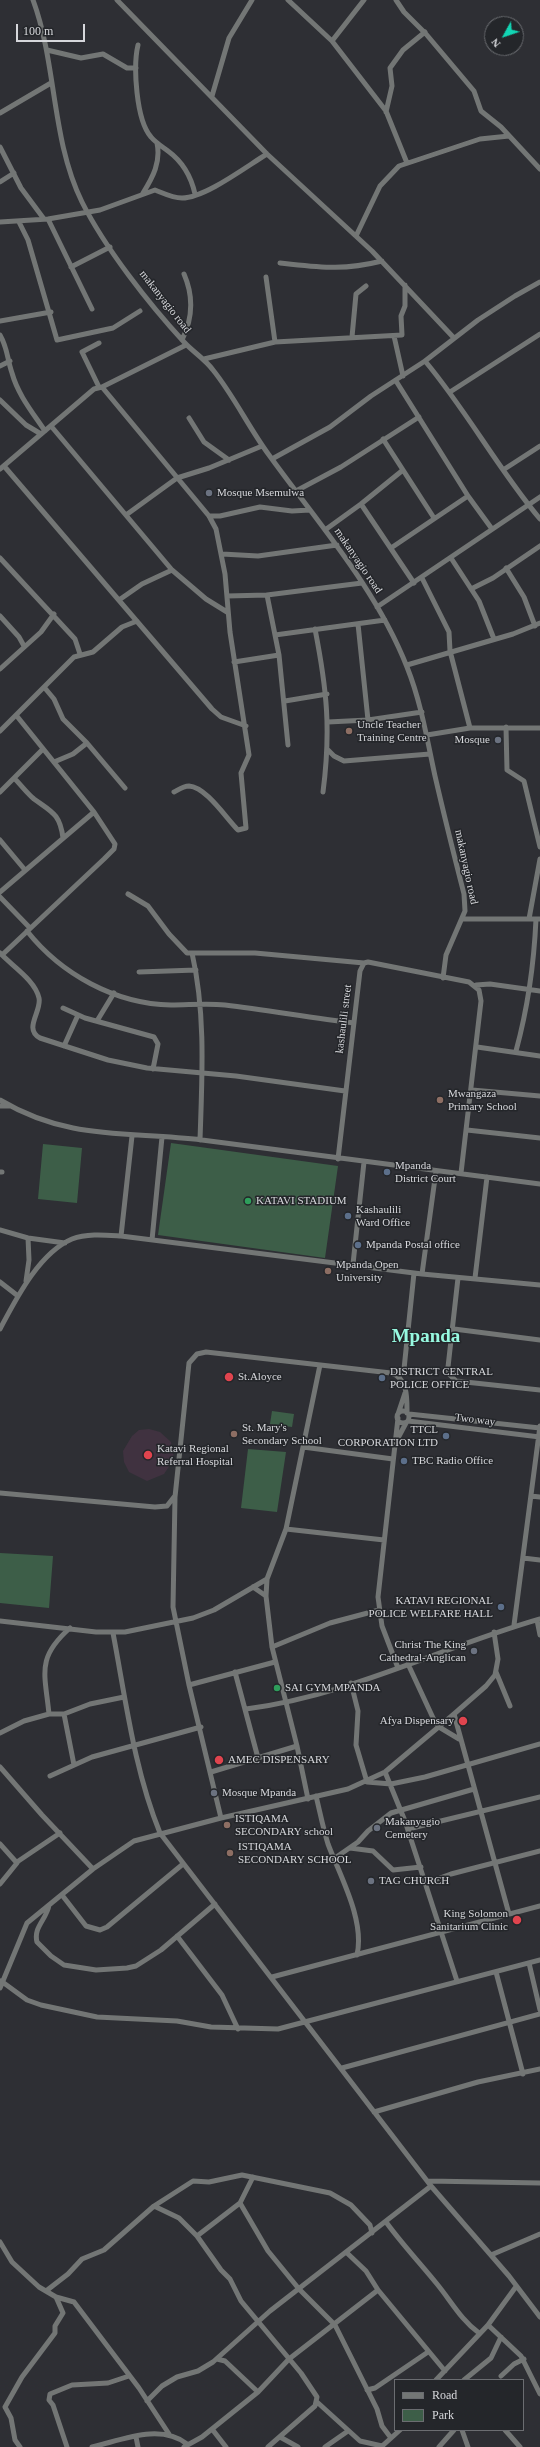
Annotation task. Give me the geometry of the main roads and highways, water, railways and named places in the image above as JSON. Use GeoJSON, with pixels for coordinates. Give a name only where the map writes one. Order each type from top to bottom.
{"type":"FeatureCollection","features":[{"type":"Feature","properties":{"kind":"place","name":"Mosque Msemulwa"},"geometry":{"type":"Point","coordinates":[209,493]}},
{"type":"Feature","properties":{"kind":"place","name":"Uncle Teacher Training Centre"},"geometry":{"type":"Point","coordinates":[349,731]}},
{"type":"Feature","properties":{"kind":"place","name":"Mosque"},"geometry":{"type":"Point","coordinates":[498,740]}},
{"type":"Feature","properties":{"kind":"place","name":"Mwangaza Primary School"},"geometry":{"type":"Point","coordinates":[440,1100]}},
{"type":"Feature","properties":{"kind":"place","name":"Mpanda District Court"},"geometry":{"type":"Point","coordinates":[387,1172]}},
{"type":"Feature","properties":{"kind":"place","name":"KATAVI STADIUM"},"geometry":{"type":"Point","coordinates":[248,1201]}},
{"type":"Feature","properties":{"kind":"place","name":"Kashaulili Ward Office"},"geometry":{"type":"Point","coordinates":[348,1216]}},
{"type":"Feature","properties":{"kind":"place","name":"Mpanda Postal office"},"geometry":{"type":"Point","coordinates":[358,1245]}},
{"type":"Feature","properties":{"kind":"place","name":"Mpanda Open University"},"geometry":{"type":"Point","coordinates":[328,1271]}},
{"type":"Feature","properties":{"kind":"place","name":"St.Aloyce"},"geometry":{"type":"Point","coordinates":[229,1377]}},
{"type":"Feature","properties":{"kind":"place","name":"DISTRICT CENTRAL POLICE OFFICE"},"geometry":{"type":"Point","coordinates":[382,1378]}},
{"type":"Feature","properties":{"kind":"place","name":"St. Mary's Secondary School"},"geometry":{"type":"Point","coordinates":[234,1434]}},
{"type":"Feature","properties":{"kind":"place","name":"TTCL CORPORATION LTD"},"geometry":{"type":"Point","coordinates":[446,1436]}},
{"type":"Feature","properties":{"kind":"place","name":"Katavi Regional Referral Hospital"},"geometry":{"type":"Point","coordinates":[148,1455]}},
{"type":"Feature","properties":{"kind":"place","name":"TBC Radio Office"},"geometry":{"type":"Point","coordinates":[404,1461]}},
{"type":"Feature","properties":{"kind":"place","name":"KATAVI REGIONAL POLICE WELFARE HALL"},"geometry":{"type":"Point","coordinates":[501,1607]}},
{"type":"Feature","properties":{"kind":"place","name":"Christ The King Cathedral-Anglican"},"geometry":{"type":"Point","coordinates":[474,1651]}},
{"type":"Feature","properties":{"kind":"place","name":"SAI GYM MPANDA"},"geometry":{"type":"Point","coordinates":[277,1688]}},
{"type":"Feature","properties":{"kind":"place","name":"Afya Dispensary"},"geometry":{"type":"Point","coordinates":[463,1721]}},
{"type":"Feature","properties":{"kind":"place","name":"AMEC DISPENSARY"},"geometry":{"type":"Point","coordinates":[219,1760]}},
{"type":"Feature","properties":{"kind":"place","name":"Mosque Mpanda"},"geometry":{"type":"Point","coordinates":[214,1793]}},
{"type":"Feature","properties":{"kind":"place","name":"ISTIQAMA SECONDARY school"},"geometry":{"type":"Point","coordinates":[227,1825]}},
{"type":"Feature","properties":{"kind":"place","name":"Makanyagio Cemetery"},"geometry":{"type":"Point","coordinates":[377,1828]}},
{"type":"Feature","properties":{"kind":"place","name":"ISTIQAMA SECONDARY SCHOOL"},"geometry":{"type":"Point","coordinates":[230,1853]}},
{"type":"Feature","properties":{"kind":"place","name":"TAG CHURCH"},"geometry":{"type":"Point","coordinates":[371,1881]}},
{"type":"Feature","properties":{"kind":"place","name":"King Solomon Sanitarium Clinic"},"geometry":{"type":"Point","coordinates":[517,1920]}},
{"type":"Feature","properties":{"kind":"district","name":"Mpanda"},"geometry":{"type":"Point","coordinates":[426,1337]}}]}
